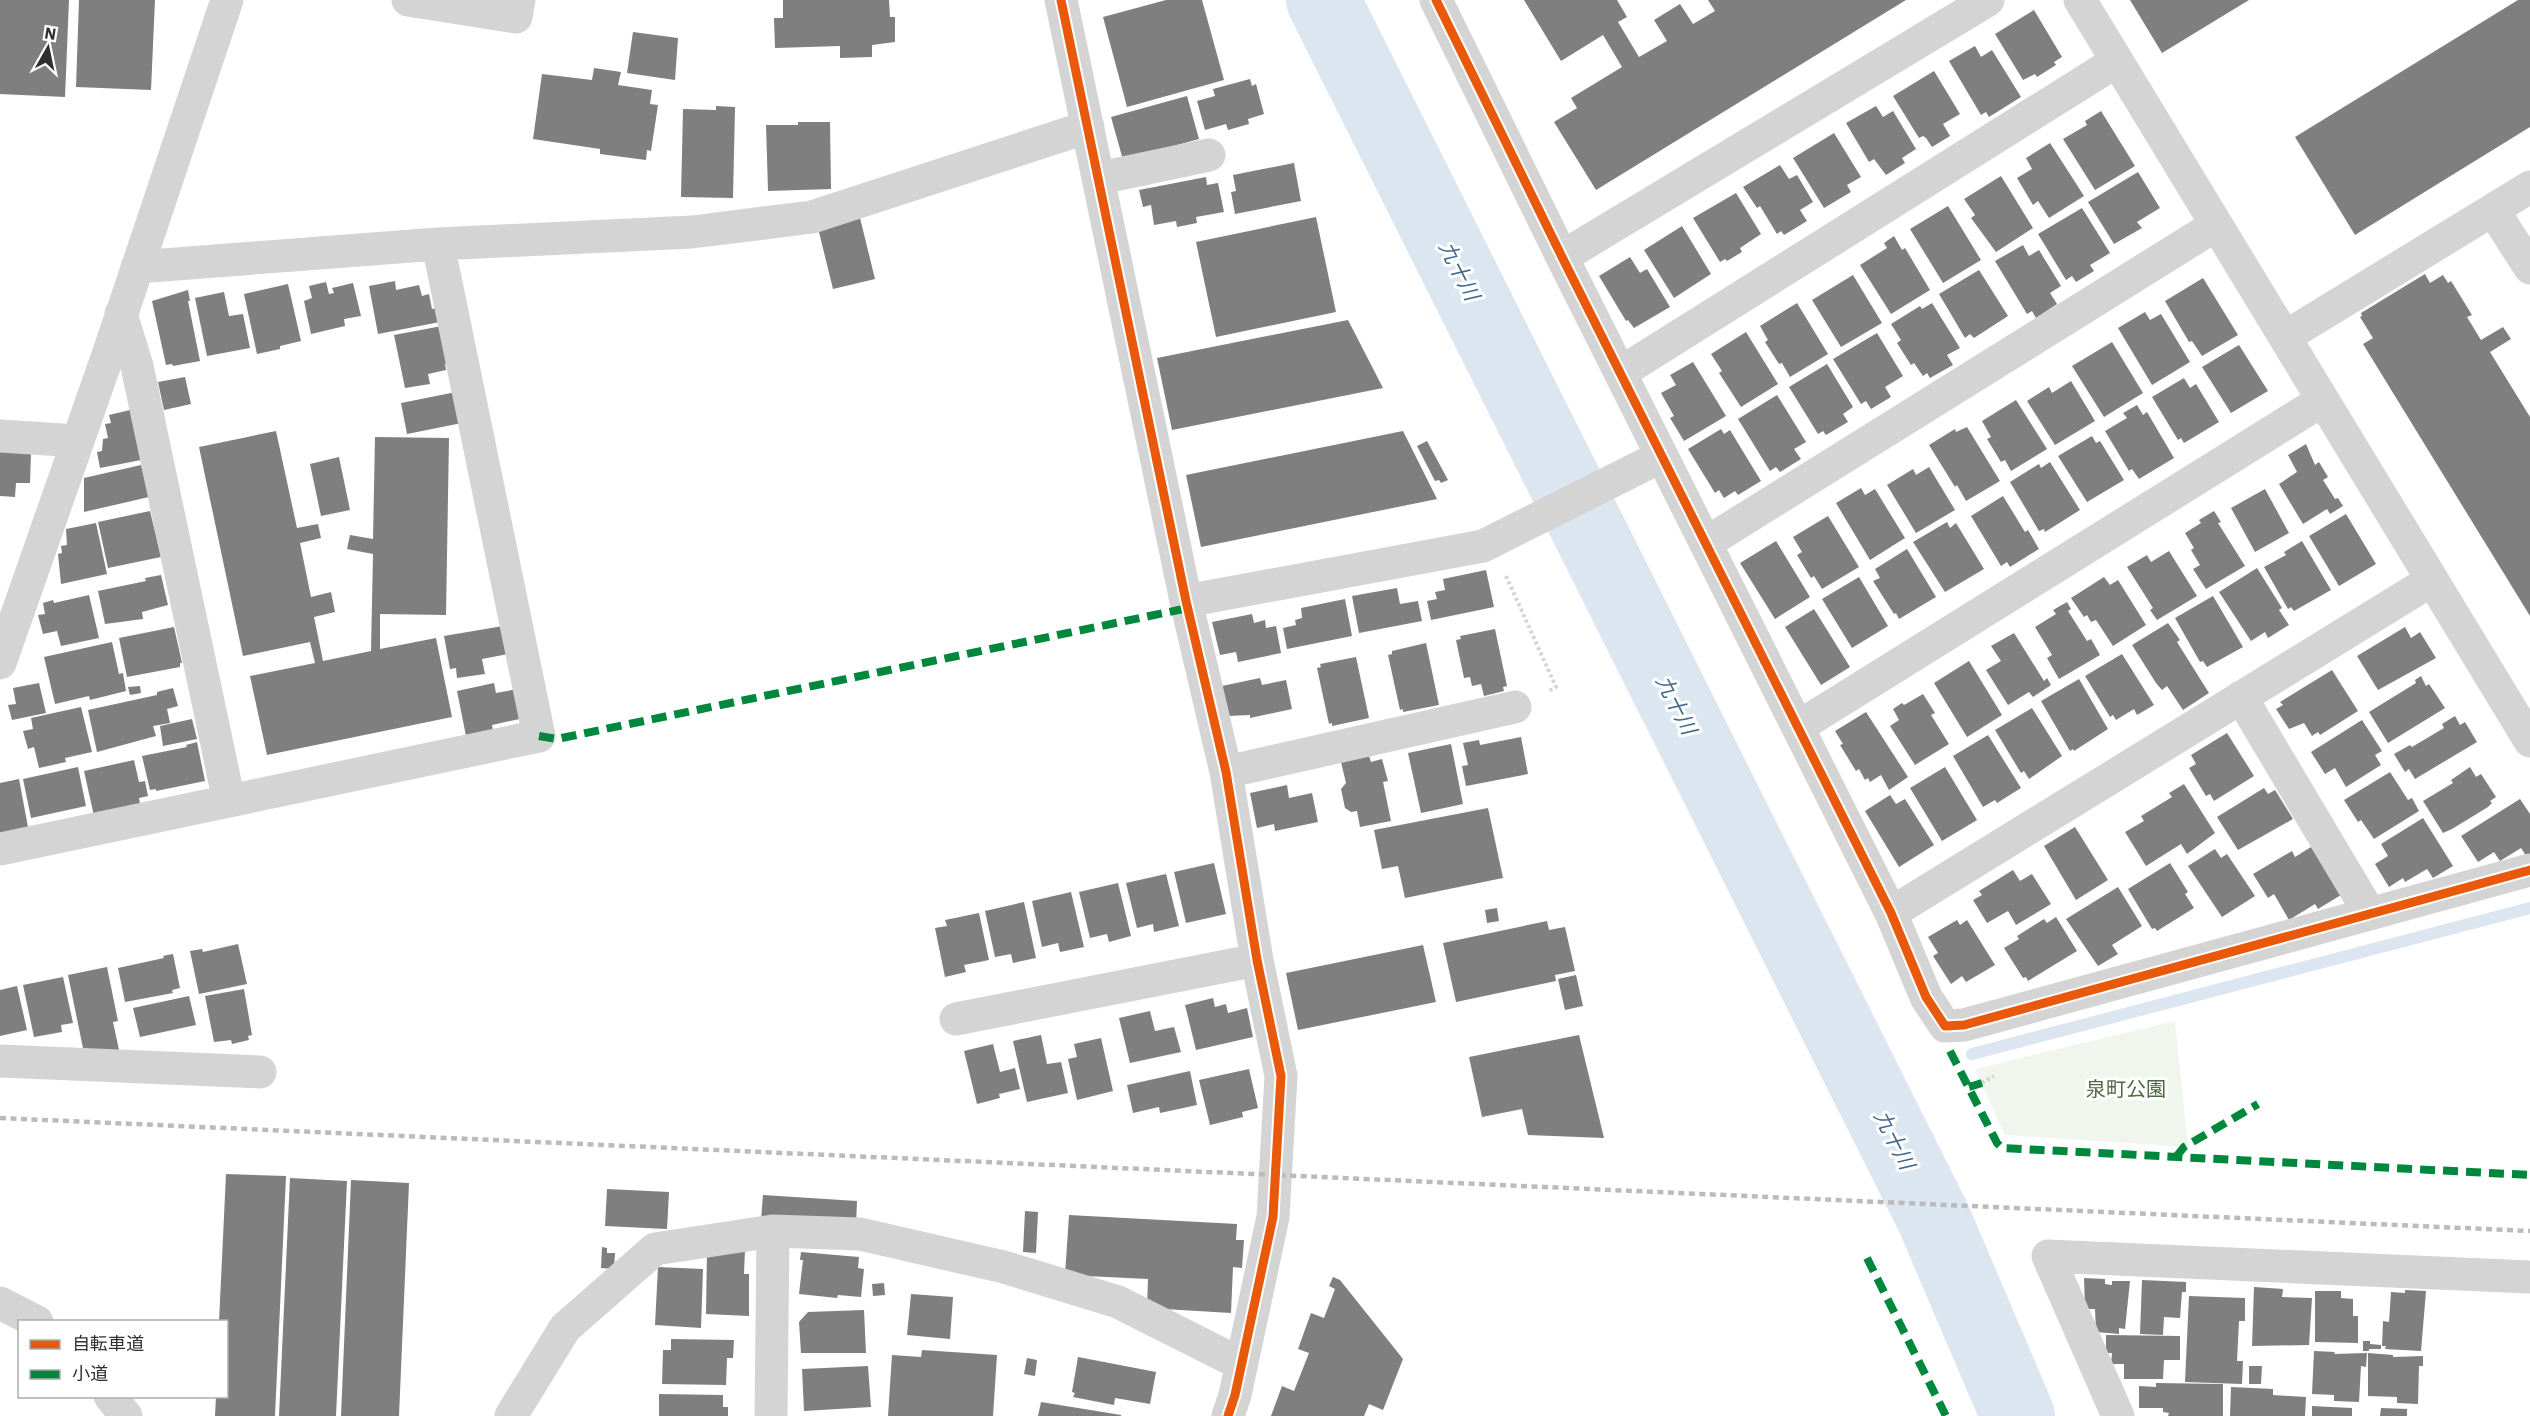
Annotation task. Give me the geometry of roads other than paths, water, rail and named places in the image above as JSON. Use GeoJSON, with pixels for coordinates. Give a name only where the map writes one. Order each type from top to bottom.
{"type":"FeatureCollection","features":[{"type":"Feature","properties":{"kind":"street"},"geometry":{"type":"LineString","coordinates":[[0,663],[78,441],[227,0]]}},
{"type":"Feature","properties":{"kind":"street"},"geometry":{"type":"LineString","coordinates":[[408,0],[516,17],[519,0]]}},
{"type":"Feature","properties":{"kind":"street"},"geometry":{"type":"LineString","coordinates":[[1061,0],[1100,178],[1186,601],[1226,772],[1257,960],[1281,1076],[1273,1217],[1228,1416]]}},
{"type":"Feature","properties":{"kind":"street"},"geometry":{"type":"LineString","coordinates":[[1436,0],[1891,913],[1926,998],[1945,1026],[1964,1025],[2530,870]]}},
{"type":"Feature","properties":{"kind":"street"},"geometry":{"type":"LineString","coordinates":[[1562,256],[1988,0]]}},
{"type":"Feature","properties":{"kind":"street"},"geometry":{"type":"LineString","coordinates":[[2080,0],[2530,741]]}},
{"type":"Feature","properties":{"kind":"street"},"geometry":{"type":"LineString","coordinates":[[1620,373],[2117,61]]}},
{"type":"Feature","properties":{"kind":"street"},"geometry":{"type":"LineString","coordinates":[[137,267],[438,244],[692,232],[812,218],[1088,127]]}},
{"type":"Feature","properties":{"kind":"street"},"geometry":{"type":"LineString","coordinates":[[1100,178],[1209,155]]}},
{"type":"Feature","properties":{"kind":"street"},"geometry":{"type":"LineString","coordinates":[[2285,337],[2530,187]]}},
{"type":"Feature","properties":{"kind":"street"},"geometry":{"type":"LineString","coordinates":[[2493,210],[2530,268]]}},
{"type":"Feature","properties":{"kind":"street"},"geometry":{"type":"LineString","coordinates":[[1706,543],[2216,225]]}},
{"type":"Feature","properties":{"kind":"street"},"geometry":{"type":"LineString","coordinates":[[0,849],[539,736],[438,244]]}},
{"type":"Feature","properties":{"kind":"street"},"geometry":{"type":"LineString","coordinates":[[121,314],[137,366],[229,801]]}},
{"type":"Feature","properties":{"kind":"street"},"geometry":{"type":"LineString","coordinates":[[1798,727],[2323,400]]}},
{"type":"Feature","properties":{"kind":"street"},"geometry":{"type":"LineString","coordinates":[[0,436],[78,441]]}},
{"type":"Feature","properties":{"kind":"street"},"geometry":{"type":"LineString","coordinates":[[1186,601],[1483,546],[1662,456]]}},
{"type":"Feature","properties":{"kind":"street"},"geometry":{"type":"LineString","coordinates":[[1891,913],[2432,580]]}},
{"type":"Feature","properties":{"kind":"street"},"geometry":{"type":"LineString","coordinates":[[2241,698],[2370,914]]}},
{"type":"Feature","properties":{"kind":"street"},"geometry":{"type":"LineString","coordinates":[[1226,772],[1515,707]]}},
{"type":"Feature","properties":{"kind":"street"},"geometry":{"type":"LineString","coordinates":[[956,1019],[1257,960]]}},
{"type":"Feature","properties":{"kind":"street"},"geometry":{"type":"LineString","coordinates":[[0,1061],[260,1072]]}},
{"type":"Feature","properties":{"kind":"street"},"geometry":{"type":"LineString","coordinates":[[511,1416],[565,1328],[656,1249],[774,1232],[860,1234],[1004,1267],[1118,1302],[1241,1364]]}},
{"type":"Feature","properties":{"kind":"street"},"geometry":{"type":"LineString","coordinates":[[771,1416],[774,1232]]}},
{"type":"Feature","properties":{"kind":"street"},"geometry":{"type":"LineString","coordinates":[[2118,1416],[2048,1256],[2530,1276]]}},
{"type":"Feature","properties":{"kind":"street"},"geometry":{"type":"LineString","coordinates":[[0,1303],[33,1320]]}},
{"type":"Feature","properties":{"kind":"street"},"geometry":{"type":"LineString","coordinates":[[112,1398],[126,1416]]}},
{"type":"Feature","properties":{"kind":"waterway","name":"九十川"},"geometry":{"type":"LineString","coordinates":[[1323,0],[1934,1219],[2018,1416]]}},
{"type":"Feature","properties":{"kind":"waterway"},"geometry":{"type":"LineString","coordinates":[[1972,1054],[2530,908]]}},
{"type":"Feature","properties":{"kind":"railway"},"geometry":{"type":"LineString","coordinates":[[0,1118],[2530,1231]]}},
{"type":"Feature","properties":{"kind":"park label","name":"泉町公園"},"geometry":{"type":"Point","coordinates":[2126,1089]}}]}
